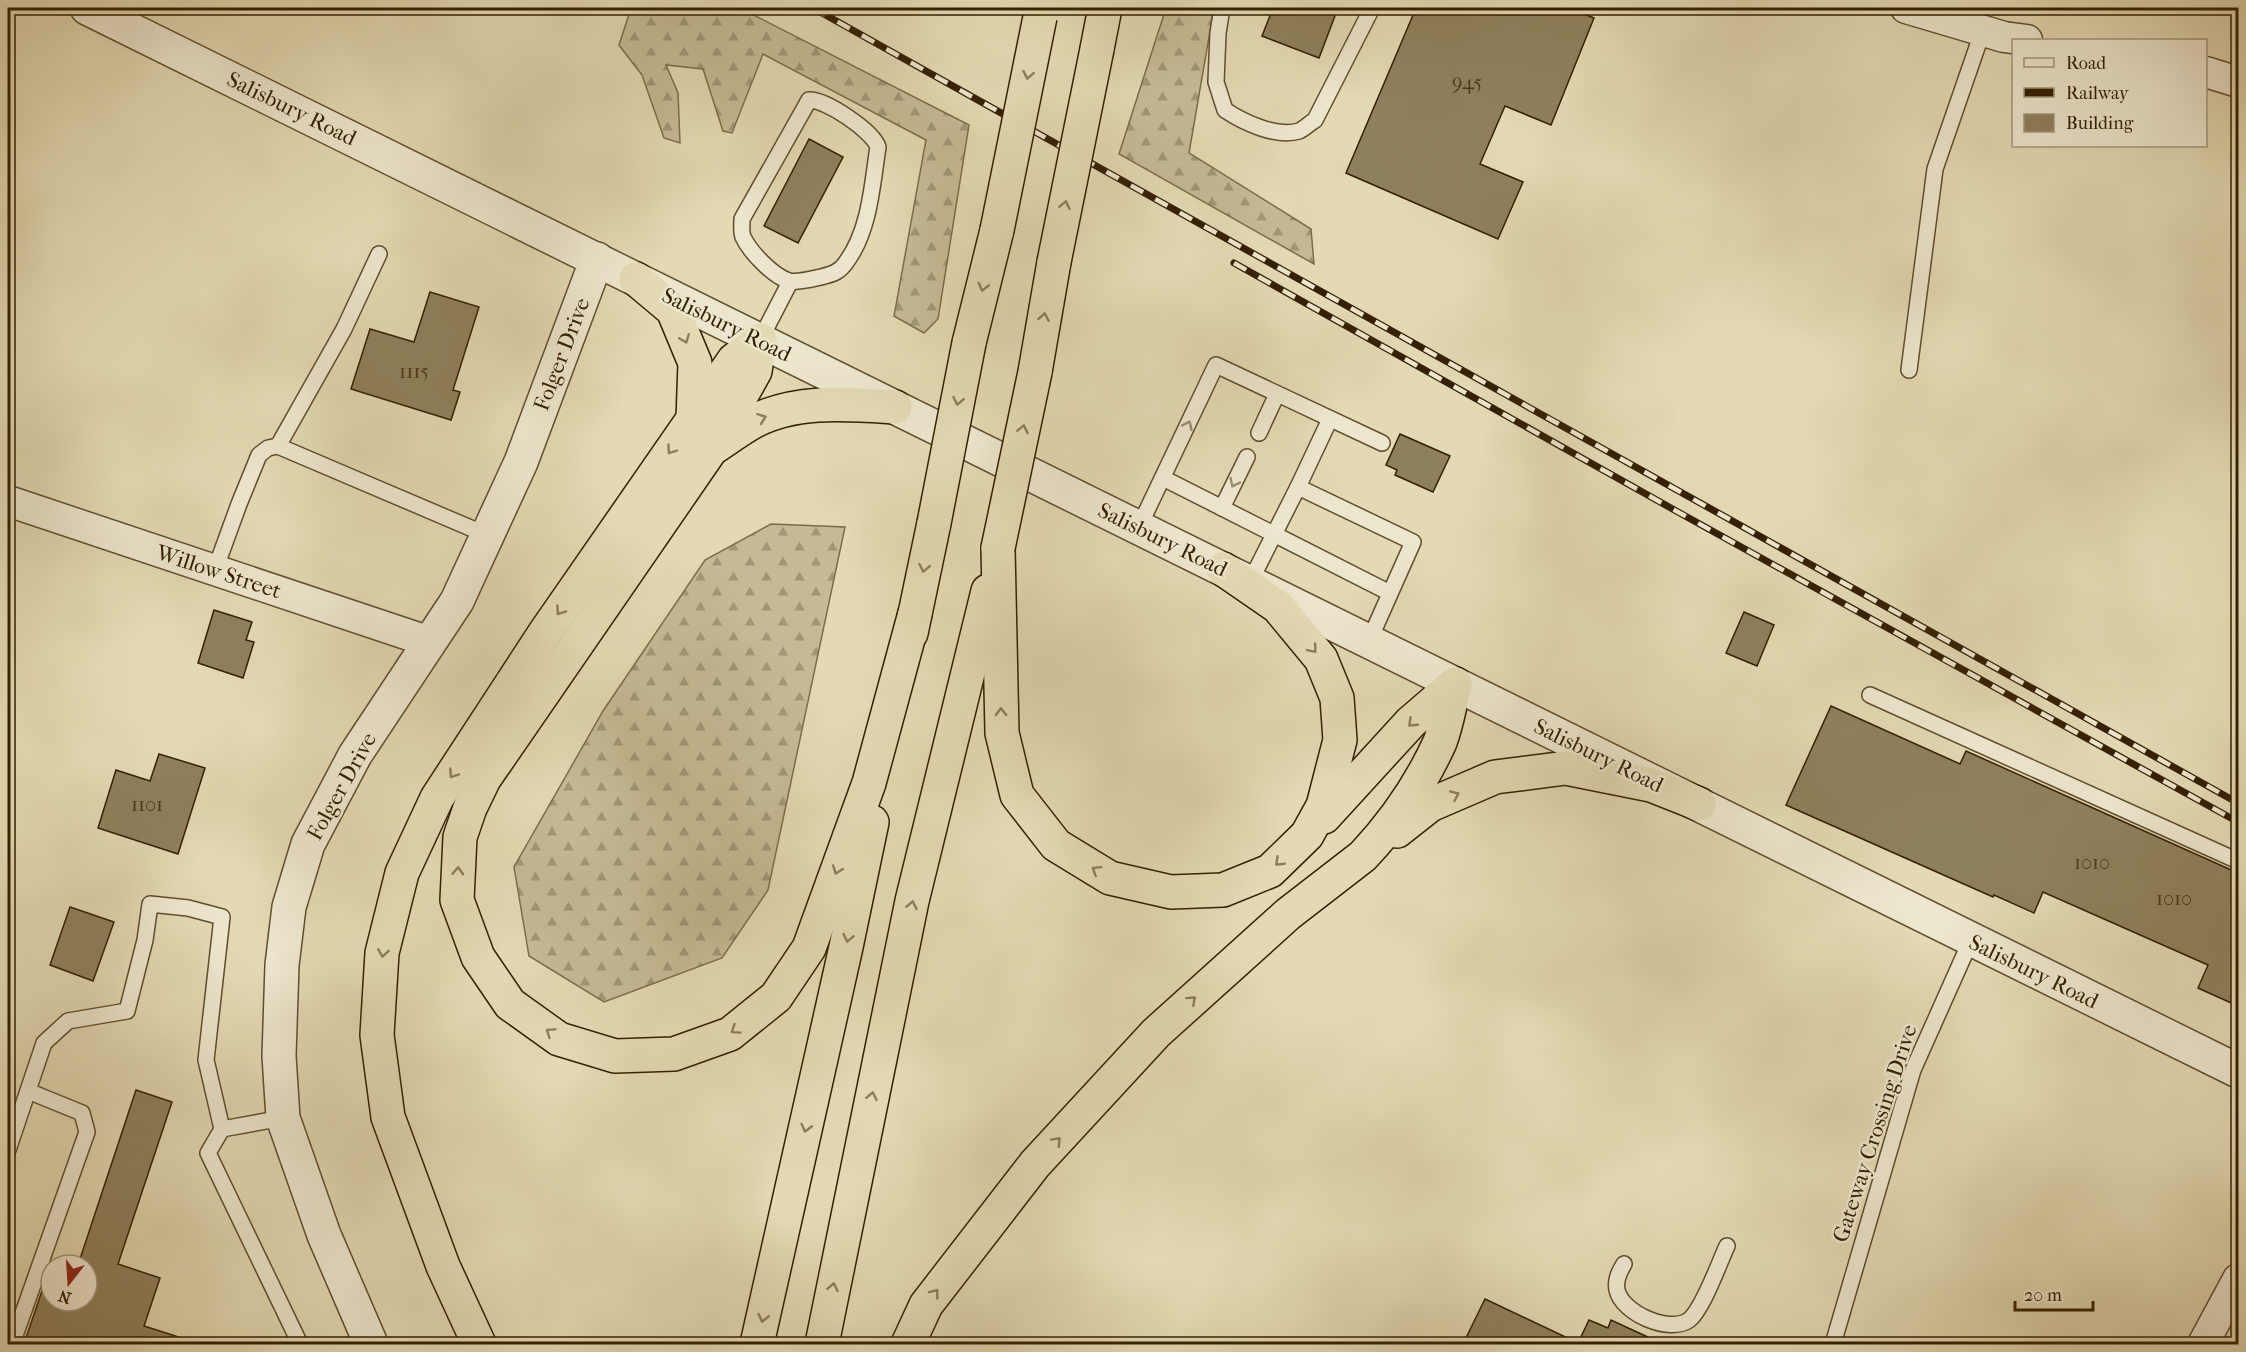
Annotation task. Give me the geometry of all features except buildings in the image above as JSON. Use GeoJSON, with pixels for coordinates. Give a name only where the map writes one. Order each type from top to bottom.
{"type":"FeatureCollection","features":[{"type":"Feature","properties":{"kind":"highway"},"geometry":{"type":"LineString","coordinates":[[822,1344],[912,901],[998,548],[1035,372],[1054,262],[1105,8]]}},
{"type":"Feature","properties":{"kind":"highway"},"geometry":{"type":"LineString","coordinates":[[757,1344],[846,947],[969,343],[997,230],[1041,12]]}},
{"type":"Feature","properties":{"kind":"highway"},"geometry":{"type":"LineString","coordinates":[[636,279],[673,310],[695,363],[693,419]]}},
{"type":"Feature","properties":{"kind":"highway"},"geometry":{"type":"LineString","coordinates":[[760,340],[755,372],[712,448],[484,779],[470,807],[460,837],[457,900],[478,957],[510,1005],[559,1039],[615,1056],[674,1054],[730,1034],[776,997],[809,948],[865,794],[915,613]]}},
{"type":"Feature","properties":{"kind":"highway"},"geometry":{"type":"LineString","coordinates":[[479,1344],[443,1266],[388,1117],[377,1035],[382,953],[402,873],[437,798],[544,634],[734,360],[760,340]]}},
{"type":"Feature","properties":{"kind":"highway"},"geometry":{"type":"LineString","coordinates":[[712,448],[752,422],[784,410],[843,403],[895,407]]}},
{"type":"Feature","properties":{"kind":"highway"},"geometry":{"type":"LineString","coordinates":[[998,548],[1002,733],[1017,795],[1056,845],[1110,878],[1171,892],[1223,890],[1270,871],[1307,835],[1411,722],[1455,684]]}},
{"type":"Feature","properties":{"kind":"highway"},"geometry":{"type":"LineString","coordinates":[[1237,575],[1278,607],[1321,659],[1337,698],[1340,740],[1323,806],[1307,835]]}},
{"type":"Feature","properties":{"kind":"highway"},"geometry":{"type":"LineString","coordinates":[[908,1344],[926,1305],[1035,1164],[1156,1033],[1288,914],[1371,848],[1410,798],[1440,740],[1455,684]]}},
{"type":"Feature","properties":{"kind":"highway"},"geometry":{"type":"LineString","coordinates":[[1371,848],[1430,806],[1495,777],[1566,768],[1651,785],[1699,804]]}},
{"type":"Feature","properties":{"kind":"street","name":"Salisbury Road"},"geometry":{"type":"LineString","coordinates":[[87,8],[2238,1071]]}},
{"type":"Feature","properties":{"kind":"street"},"geometry":{"type":"LineString","coordinates":[[1906,8],[2023,39]]}},
{"type":"Feature","properties":{"kind":"street"},"geometry":{"type":"LineString","coordinates":[[2207,73],[2238,82]]}},
{"type":"Feature","properties":{"kind":"street","name":"Folger Drive"},"geometry":{"type":"LineString","coordinates":[[370,1344],[324,1234],[284,1118],[279,1056],[282,965],[289,907],[308,844],[355,755],[457,601],[521,462],[597,259]]}},
{"type":"Feature","properties":{"kind":"street","name":"Willow Street"},"geometry":{"type":"LineString","coordinates":[[8,501],[430,642]]}},
{"type":"Feature","properties":{"kind":"street"},"geometry":{"type":"LineString","coordinates":[[2203,1344],[2238,1279]]}},
{"type":"Feature","properties":{"kind":"lane"},"geometry":{"type":"LineString","coordinates":[[1222,8],[1218,33],[1216,82],[1225,110],[1244,123],[1277,131],[1299,131],[1315,120],[1372,8]]}},
{"type":"Feature","properties":{"kind":"lane"},"geometry":{"type":"LineString","coordinates":[[1909,370],[1935,169],[1983,30]]}},
{"type":"Feature","properties":{"kind":"lane"},"geometry":{"type":"LineString","coordinates":[[809,100],[813,100],[828,106],[870,133],[878,147],[865,220],[856,246],[847,262],[837,273],[790,282],[770,271],[742,236],[742,219],[809,100]]}},
{"type":"Feature","properties":{"kind":"lane"},"geometry":{"type":"LineString","coordinates":[[278,446],[344,329],[379,254]]}},
{"type":"Feature","properties":{"kind":"lane"},"geometry":{"type":"LineString","coordinates":[[760,340],[790,282]]}},
{"type":"Feature","properties":{"kind":"lane"},"geometry":{"type":"LineString","coordinates":[[1139,528],[1216,365],[1382,443]]}},
{"type":"Feature","properties":{"kind":"lane"},"geometry":{"type":"LineString","coordinates":[[1259,432],[1277,394]]}},
{"type":"Feature","properties":{"kind":"lane"},"geometry":{"type":"LineString","coordinates":[[1237,575],[1273,534],[1330,419]]}},
{"type":"Feature","properties":{"kind":"lane"},"geometry":{"type":"LineString","coordinates":[[215,570],[259,455],[268,448],[278,446],[487,535]]}},
{"type":"Feature","properties":{"kind":"lane"},"geometry":{"type":"LineString","coordinates":[[1222,508],[1247,458]]}},
{"type":"Feature","properties":{"kind":"lane"},"geometry":{"type":"LineString","coordinates":[[1163,478],[1390,593]]}},
{"type":"Feature","properties":{"kind":"lane"},"geometry":{"type":"LineString","coordinates":[[1298,487],[1413,542],[1369,641]]}},
{"type":"Feature","properties":{"kind":"lane"},"geometry":{"type":"LineString","coordinates":[[1870,695],[2238,861]]}},
{"type":"Feature","properties":{"kind":"lane"},"geometry":{"type":"LineString","coordinates":[[8,1150],[44,1043],[68,1021],[127,1011],[145,940],[150,904],[188,908],[222,917],[206,1060],[222,1129],[208,1153],[300,1344]]}},
{"type":"Feature","properties":{"kind":"lane","name":"Gateway Crossing Drive"},"geometry":{"type":"LineString","coordinates":[[1833,1344],[1913,1070],[1971,940]]}},
{"type":"Feature","properties":{"kind":"lane"},"geometry":{"type":"LineString","coordinates":[[12,1344],[87,1132],[82,1113],[28,1091]]}},
{"type":"Feature","properties":{"kind":"lane"},"geometry":{"type":"LineString","coordinates":[[222,1129],[284,1118]]}},
{"type":"Feature","properties":{"kind":"lane"},"geometry":{"type":"LineString","coordinates":[[1624,1264],[1617,1277],[1617,1287],[1626,1305],[1658,1323],[1677,1326],[1693,1316],[1727,1246]]}},
{"type":"Feature","properties":{"kind":"green space"},"geometry":{"type":"Polygon","coordinates":[[[631,8],[740,8],[969,125],[938,319],[924,333],[894,316],[926,140],[763,54],[732,133],[723,131],[703,69],[666,65],[678,93],[680,143],[664,138],[642,75],[619,45],[631,8]]]}},
{"type":"Feature","properties":{"kind":"green space"},"geometry":{"type":"Polygon","coordinates":[[[1166,8],[1214,8],[1189,153],[1311,229],[1314,264],[1119,154],[1166,8]]]}},
{"type":"Feature","properties":{"kind":"green space"},"geometry":{"type":"Polygon","coordinates":[[[771,524],[845,527],[768,890],[722,958],[604,1002],[529,956],[514,867],[603,711],[705,560],[771,524]]]}},
{"type":"Feature","properties":{"kind":"railway"},"geometry":{"type":"LineString","coordinates":[[813,8],[2238,803]]}},
{"type":"Feature","properties":{"kind":"railway"},"geometry":{"type":"LineString","coordinates":[[1234,263],[2238,822]]}}]}
